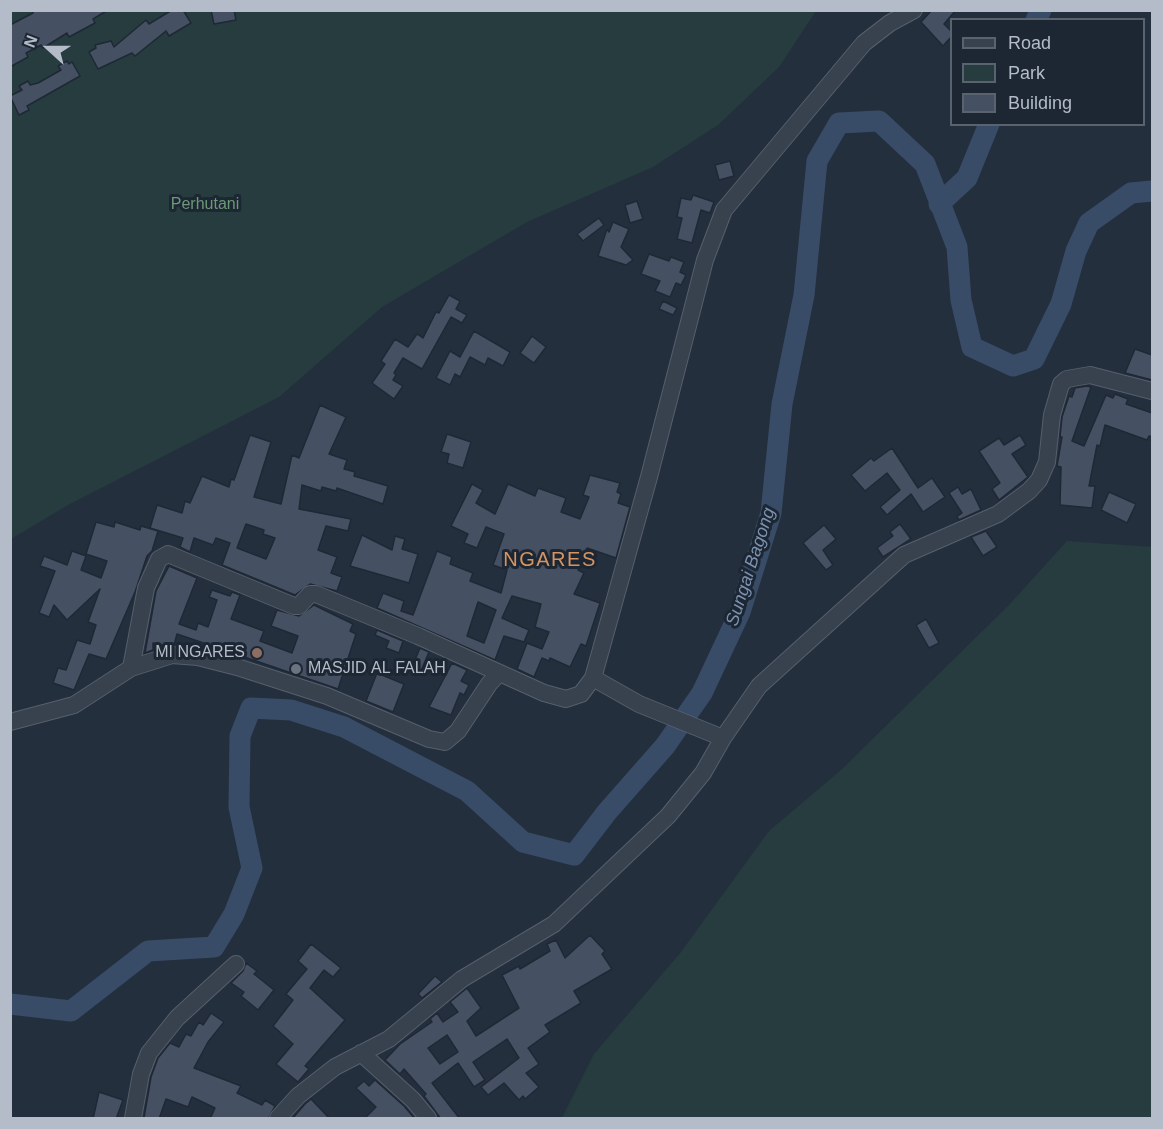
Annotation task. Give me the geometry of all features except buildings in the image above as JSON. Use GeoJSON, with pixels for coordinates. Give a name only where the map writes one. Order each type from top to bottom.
{"type":"FeatureCollection","features":[{"type":"Feature","properties":{"kind":"street"},"geometry":{"type":"LineString","coordinates":[[131,668],[146,588],[159,559],[168,554],[294,606],[298,606],[310,594],[316,594],[418,636],[543,693],[566,699],[581,694],[593,678],[646,488],[705,260],[724,210],[864,43],[890,23],[914,10]]}},
{"type":"Feature","properties":{"kind":"street"},"geometry":{"type":"LineString","coordinates":[[278,1119],[315,1081],[389,1039],[462,979],[554,924],[668,816],[703,772],[759,686],[904,555],[998,514],[1029,491],[1039,480],[1047,462],[1052,415],[1061,384],[1067,379],[1090,375],[1152,391]]}},
{"type":"Feature","properties":{"kind":"street"},"geometry":{"type":"LineString","coordinates":[[10,722],[74,705],[131,668],[172,655],[198,657],[327,696],[429,739],[446,742],[458,731],[489,684],[500,673]]}},
{"type":"Feature","properties":{"kind":"street"},"geometry":{"type":"LineString","coordinates":[[593,678],[639,704],[723,738]]}},
{"type":"Feature","properties":{"kind":"street"},"geometry":{"type":"LineString","coordinates":[[133,1119],[141,1074],[148,1053],[177,1018],[236,963]]}},
{"type":"Feature","properties":{"kind":"street"},"geometry":{"type":"LineString","coordinates":[[361,1053],[413,1100],[428,1118]]}},
{"type":"Feature","properties":{"kind":"green space","name":"Perhutani"},"geometry":{"type":"Polygon","coordinates":[[[10,11],[816,11],[779,67],[718,125],[653,167],[527,222],[382,307],[279,397],[68,505],[11,539],[10,11]]]}},
{"type":"Feature","properties":{"kind":"green space"},"geometry":{"type":"Polygon","coordinates":[[[1067,541],[1152,547],[1152,1118],[562,1118],[594,1054],[681,952],[769,831],[841,770],[1009,605],[1067,541]]]}},
{"type":"Feature","properties":{"kind":"waterway"},"geometry":{"type":"LineString","coordinates":[[1037,18],[1041,10]]}},
{"type":"Feature","properties":{"kind":"waterway","name":"Sungai Bagong"},"geometry":{"type":"LineString","coordinates":[[10,1004],[71,1011],[148,951],[214,947],[234,914],[252,868],[239,807],[240,736],[251,708],[291,710],[344,727],[467,791],[523,842],[574,855],[607,812],[665,746],[702,693],[740,612],[771,513],[782,404],[804,295],[817,161],[839,123],[879,121],[925,164],[957,247],[961,300],[972,347],[1013,366],[1034,359],[1061,304],[1076,251],[1089,223],[1131,193],[1152,191]]}},
{"type":"Feature","properties":{"kind":"waterway"},"geometry":{"type":"LineString","coordinates":[[939,204],[967,178],[988,126]]}},
{"type":"Feature","properties":{"kind":"place","name":"MI NGARES"},"geometry":{"type":"Point","coordinates":[257,653]}},
{"type":"Feature","properties":{"kind":"place","name":"MASJID AL FALAH"},"geometry":{"type":"Point","coordinates":[296,669]}},
{"type":"Feature","properties":{"kind":"district","name":"NGARES"},"geometry":{"type":"Point","coordinates":[550,560]}}]}
